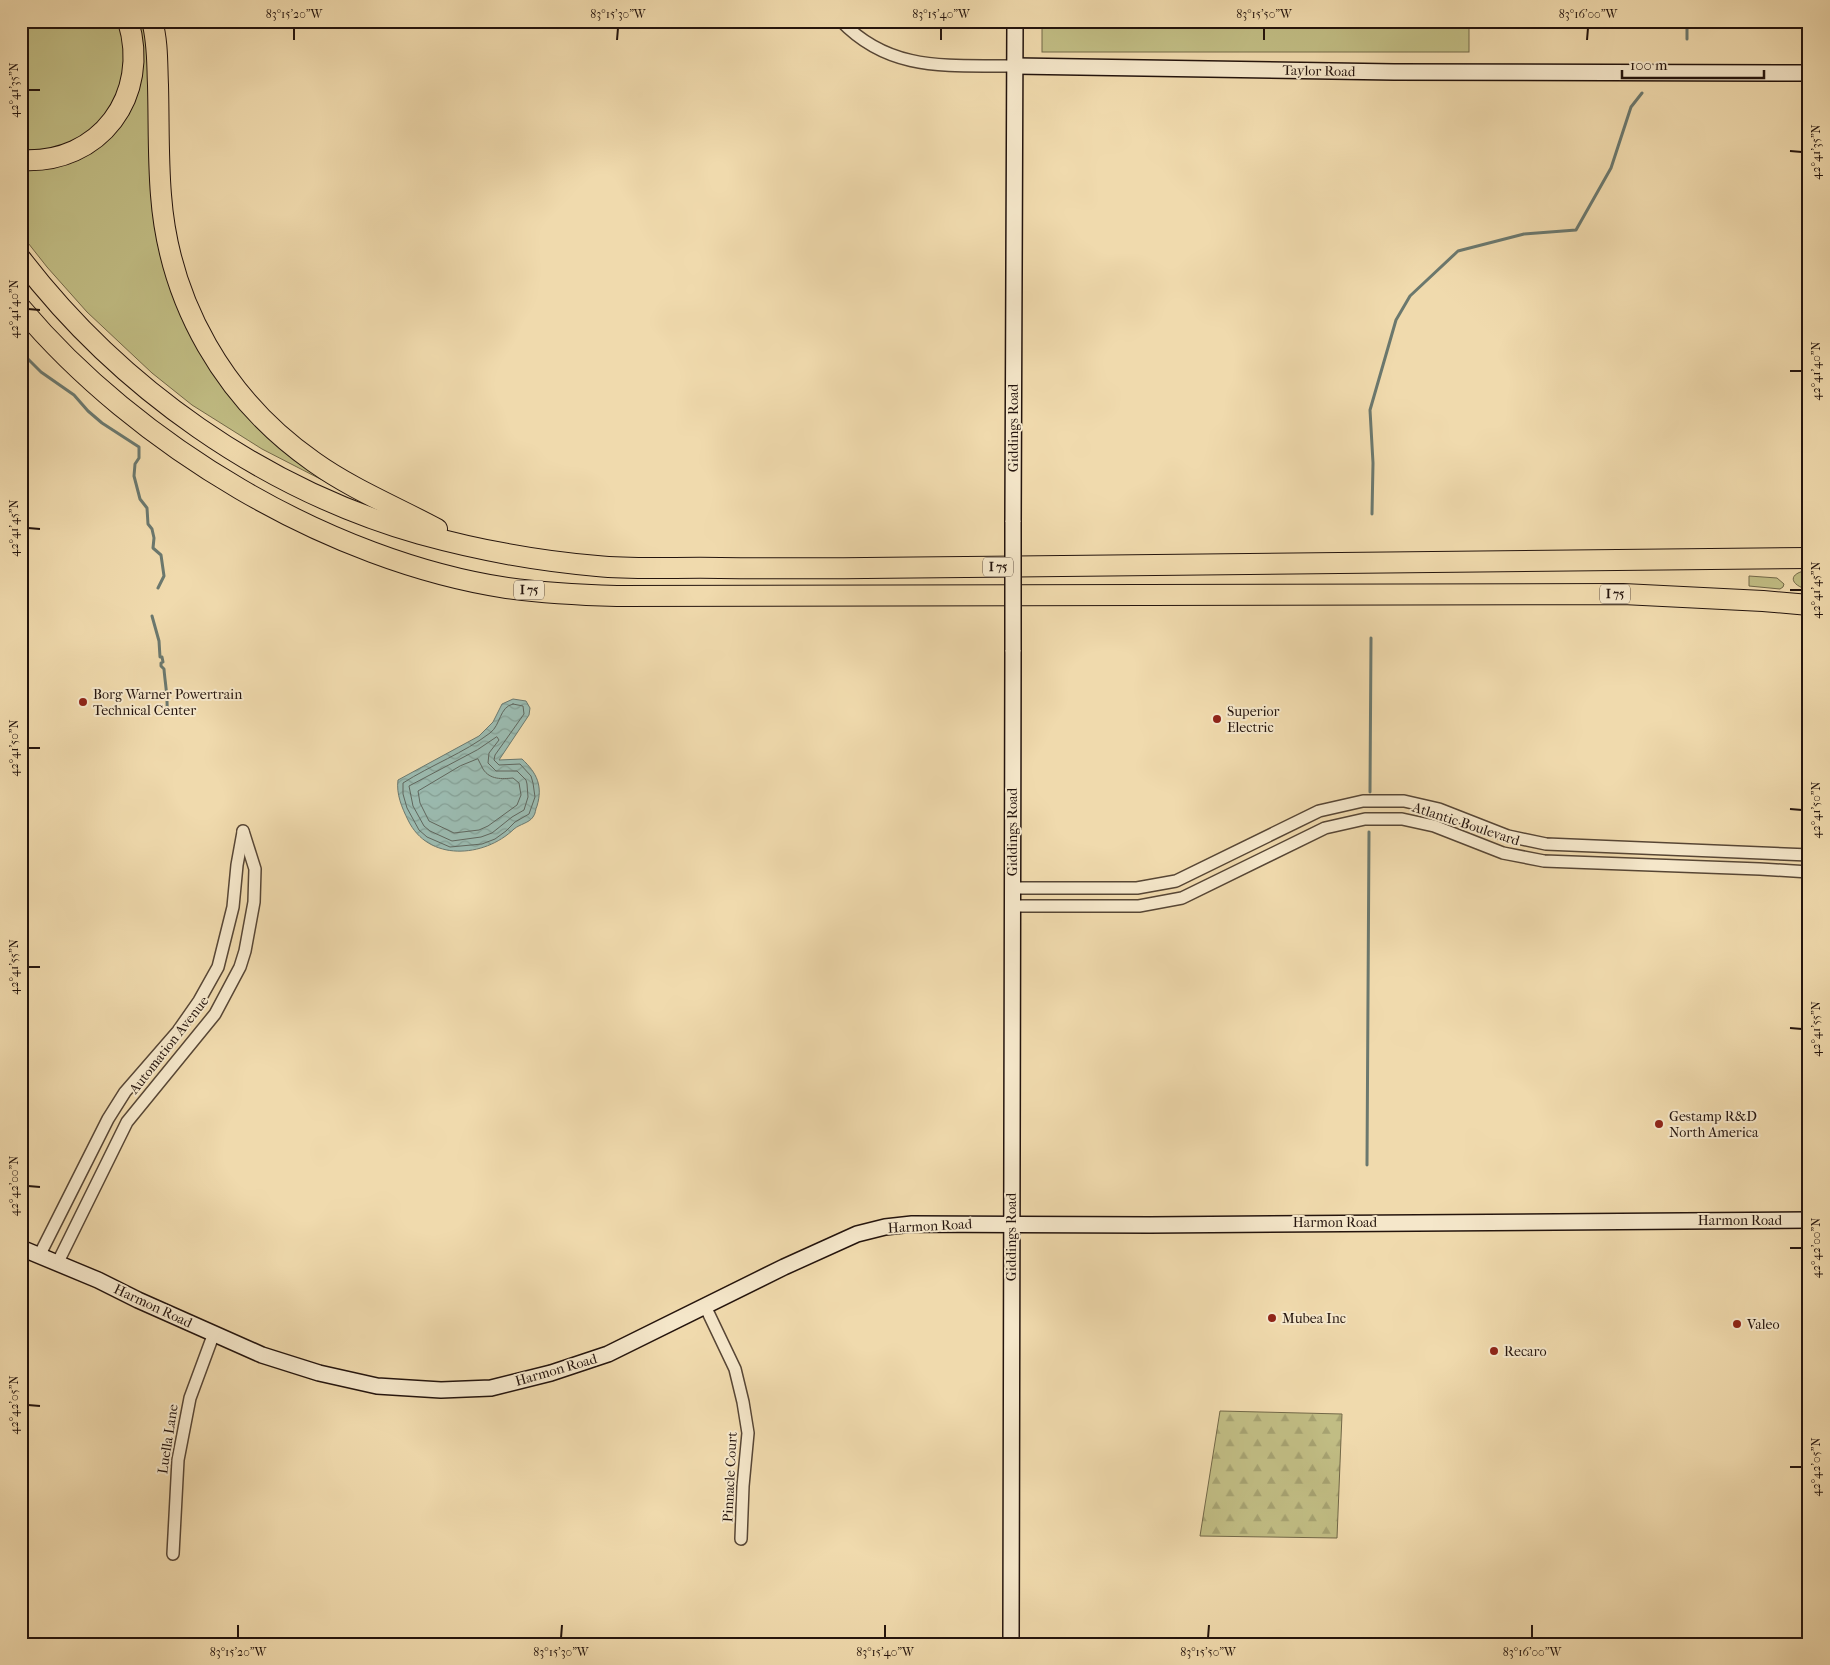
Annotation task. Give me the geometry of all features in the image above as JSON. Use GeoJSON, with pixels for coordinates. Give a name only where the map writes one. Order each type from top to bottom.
{"type":"FeatureCollection","features":[{"type":"Feature","properties":{"kind":"highway"},"geometry":{"type":"LineString","coordinates":[[21,160],[45,159],[73,152],[97,137],[115,117],[127,95],[134,71],[134,46],[128,21]]}},
{"type":"Feature","properties":{"kind":"highway"},"geometry":{"type":"LineString","coordinates":[[152,21],[157,54],[161,194],[166,237],[176,279],[193,321],[214,360],[252,409],[298,450],[357,488],[467,546]]}},
{"type":"Feature","properties":{"kind":"highway","name":"I 75"},"geometry":{"type":"LineString","coordinates":[[21,259],[69,316],[117,362],[153,394],[228,446],[301,488],[346,507],[418,533],[504,554],[602,567],[730,568],[1321,565],[1809,558]]}},
{"type":"Feature","properties":{"kind":"highway","name":"I 75"},"geometry":{"type":"LineString","coordinates":[[21,308],[83,373],[137,420],[192,459],[239,488],[298,519],[387,558],[451,576],[506,588],[559,594],[617,596],[1623,594],[1809,605]]}},
{"type":"Feature","properties":{"kind":"street","name":"Taylor Road"},"geometry":{"type":"LineString","coordinates":[[842,21],[871,46],[904,60],[934,65],[1394,72],[1809,73]]}},
{"type":"Feature","properties":{"kind":"street","name":"Giddings Road"},"geometry":{"type":"LineString","coordinates":[[1011,1644],[1015,21]]}},
{"type":"Feature","properties":{"kind":"street","name":"Atlantic Boulevard"},"geometry":{"type":"LineString","coordinates":[[1012,888],[1137,888],[1176,882],[1319,811],[1363,801],[1404,801],[1439,809],[1508,836],[1546,844],[1809,855]]}},
{"type":"Feature","properties":{"kind":"street","name":"Atlantic Boulevard"},"geometry":{"type":"LineString","coordinates":[[1012,906],[1138,906],[1182,898],[1325,828],[1365,819],[1402,819],[1434,826],[1503,853],[1544,862],[1809,872]]}},
{"type":"Feature","properties":{"kind":"street","name":"Automation Avenue"},"geometry":{"type":"LineString","coordinates":[[39,1256],[108,1119],[125,1092],[178,1031],[199,1001],[218,967],[234,907],[237,865],[243,831],[255,869],[254,902],[245,951],[240,966],[215,1014],[127,1122],[56,1264]]}},
{"type":"Feature","properties":{"kind":"street","name":"Harmon Road"},"geometry":{"type":"LineString","coordinates":[[21,1248],[98,1280],[262,1356],[318,1373],[378,1386],[441,1390],[491,1388],[551,1374],[608,1354],[784,1267],[857,1234],[885,1227],[912,1224],[1809,1220]]}},
{"type":"Feature","properties":{"kind":"street","name":"Pinnacle Court"},"geometry":{"type":"LineString","coordinates":[[705,1306],[735,1370],[744,1402],[748,1433],[741,1539]]}},
{"type":"Feature","properties":{"kind":"street","name":"Luella Lane"},"geometry":{"type":"LineString","coordinates":[[173,1554],[178,1460],[190,1398],[214,1333]]}},
{"type":"Feature","properties":{"kind":"green space"},"geometry":{"type":"Polygon","coordinates":[[[21,21],[117,21],[125,44],[121,87],[110,108],[93,129],[73,142],[48,149],[21,150],[21,21]]]}},
{"type":"Feature","properties":{"kind":"green space"},"geometry":{"type":"Polygon","coordinates":[[[135,21],[146,21],[155,179],[191,329],[330,484],[262,449],[192,405],[152,373],[87,312],[21,234],[21,166],[115,128],[135,21]]]}},
{"type":"Feature","properties":{"kind":"green space"},"geometry":{"type":"Polygon","coordinates":[[[1042,21],[1469,21],[1469,52],[1042,52],[1042,21]]]}},
{"type":"Feature","properties":{"kind":"green space"},"geometry":{"type":"Polygon","coordinates":[[[1809,570],[1809,590],[1797,585],[1793,579],[1797,574],[1809,570]]]}},
{"type":"Feature","properties":{"kind":"green space"},"geometry":{"type":"Polygon","coordinates":[[[1749,576],[1777,578],[1784,584],[1780,589],[1749,586],[1749,576]]]}},
{"type":"Feature","properties":{"kind":"green space"},"geometry":{"type":"Polygon","coordinates":[[[1220,1411],[1342,1414],[1337,1538],[1200,1536],[1220,1411]]]}},
{"type":"Feature","properties":{"kind":"water"},"geometry":{"type":"Polygon","coordinates":[[[513,699],[526,701],[530,708],[529,715],[499,760],[522,759],[532,769],[539,786],[539,799],[534,816],[529,821],[516,827],[502,839],[488,846],[473,850],[457,851],[442,849],[429,843],[417,834],[408,820],[399,796],[398,780],[479,736],[493,722],[502,704],[513,699]]]}},
{"type":"Feature","properties":{"kind":"waterway"},"geometry":{"type":"LineString","coordinates":[[1687,21],[1687,39]]}},
{"type":"Feature","properties":{"kind":"waterway"},"geometry":{"type":"LineString","coordinates":[[1372,514],[1373,463],[1370,410],[1396,320],[1410,296],[1458,251],[1524,234],[1576,230],[1611,168],[1631,107],[1642,93]]}},
{"type":"Feature","properties":{"kind":"waterway"},"geometry":{"type":"LineString","coordinates":[[21,352],[41,372],[74,395],[102,423],[139,447],[139,458],[135,464],[134,476],[140,499],[147,508],[148,524],[152,529],[154,538],[153,548],[161,555],[164,576],[158,588]]}},
{"type":"Feature","properties":{"kind":"waterway"},"geometry":{"type":"LineString","coordinates":[[152,616],[159,641],[160,657],[162,657],[163,662],[161,666],[164,669],[167,711]]}},
{"type":"Feature","properties":{"kind":"waterway"},"geometry":{"type":"LineString","coordinates":[[1370,792],[1371,638]]}},
{"type":"Feature","properties":{"kind":"waterway"},"geometry":{"type":"LineString","coordinates":[[1367,1165],[1369,832]]}},
{"type":"Feature","properties":{"kind":"place","name":"Borg Warner Powertrain Technical Center"},"geometry":{"type":"Point","coordinates":[83,702]}},
{"type":"Feature","properties":{"kind":"place","name":"Superior Electric"},"geometry":{"type":"Point","coordinates":[1217,719]}},
{"type":"Feature","properties":{"kind":"place","name":"Gestamp R&D North America"},"geometry":{"type":"Point","coordinates":[1659,1124]}},
{"type":"Feature","properties":{"kind":"place","name":"Mubea Inc"},"geometry":{"type":"Point","coordinates":[1272,1318]}},
{"type":"Feature","properties":{"kind":"place","name":"Valeo"},"geometry":{"type":"Point","coordinates":[1737,1324]}},
{"type":"Feature","properties":{"kind":"place","name":"Recaro"},"geometry":{"type":"Point","coordinates":[1494,1351]}}]}
